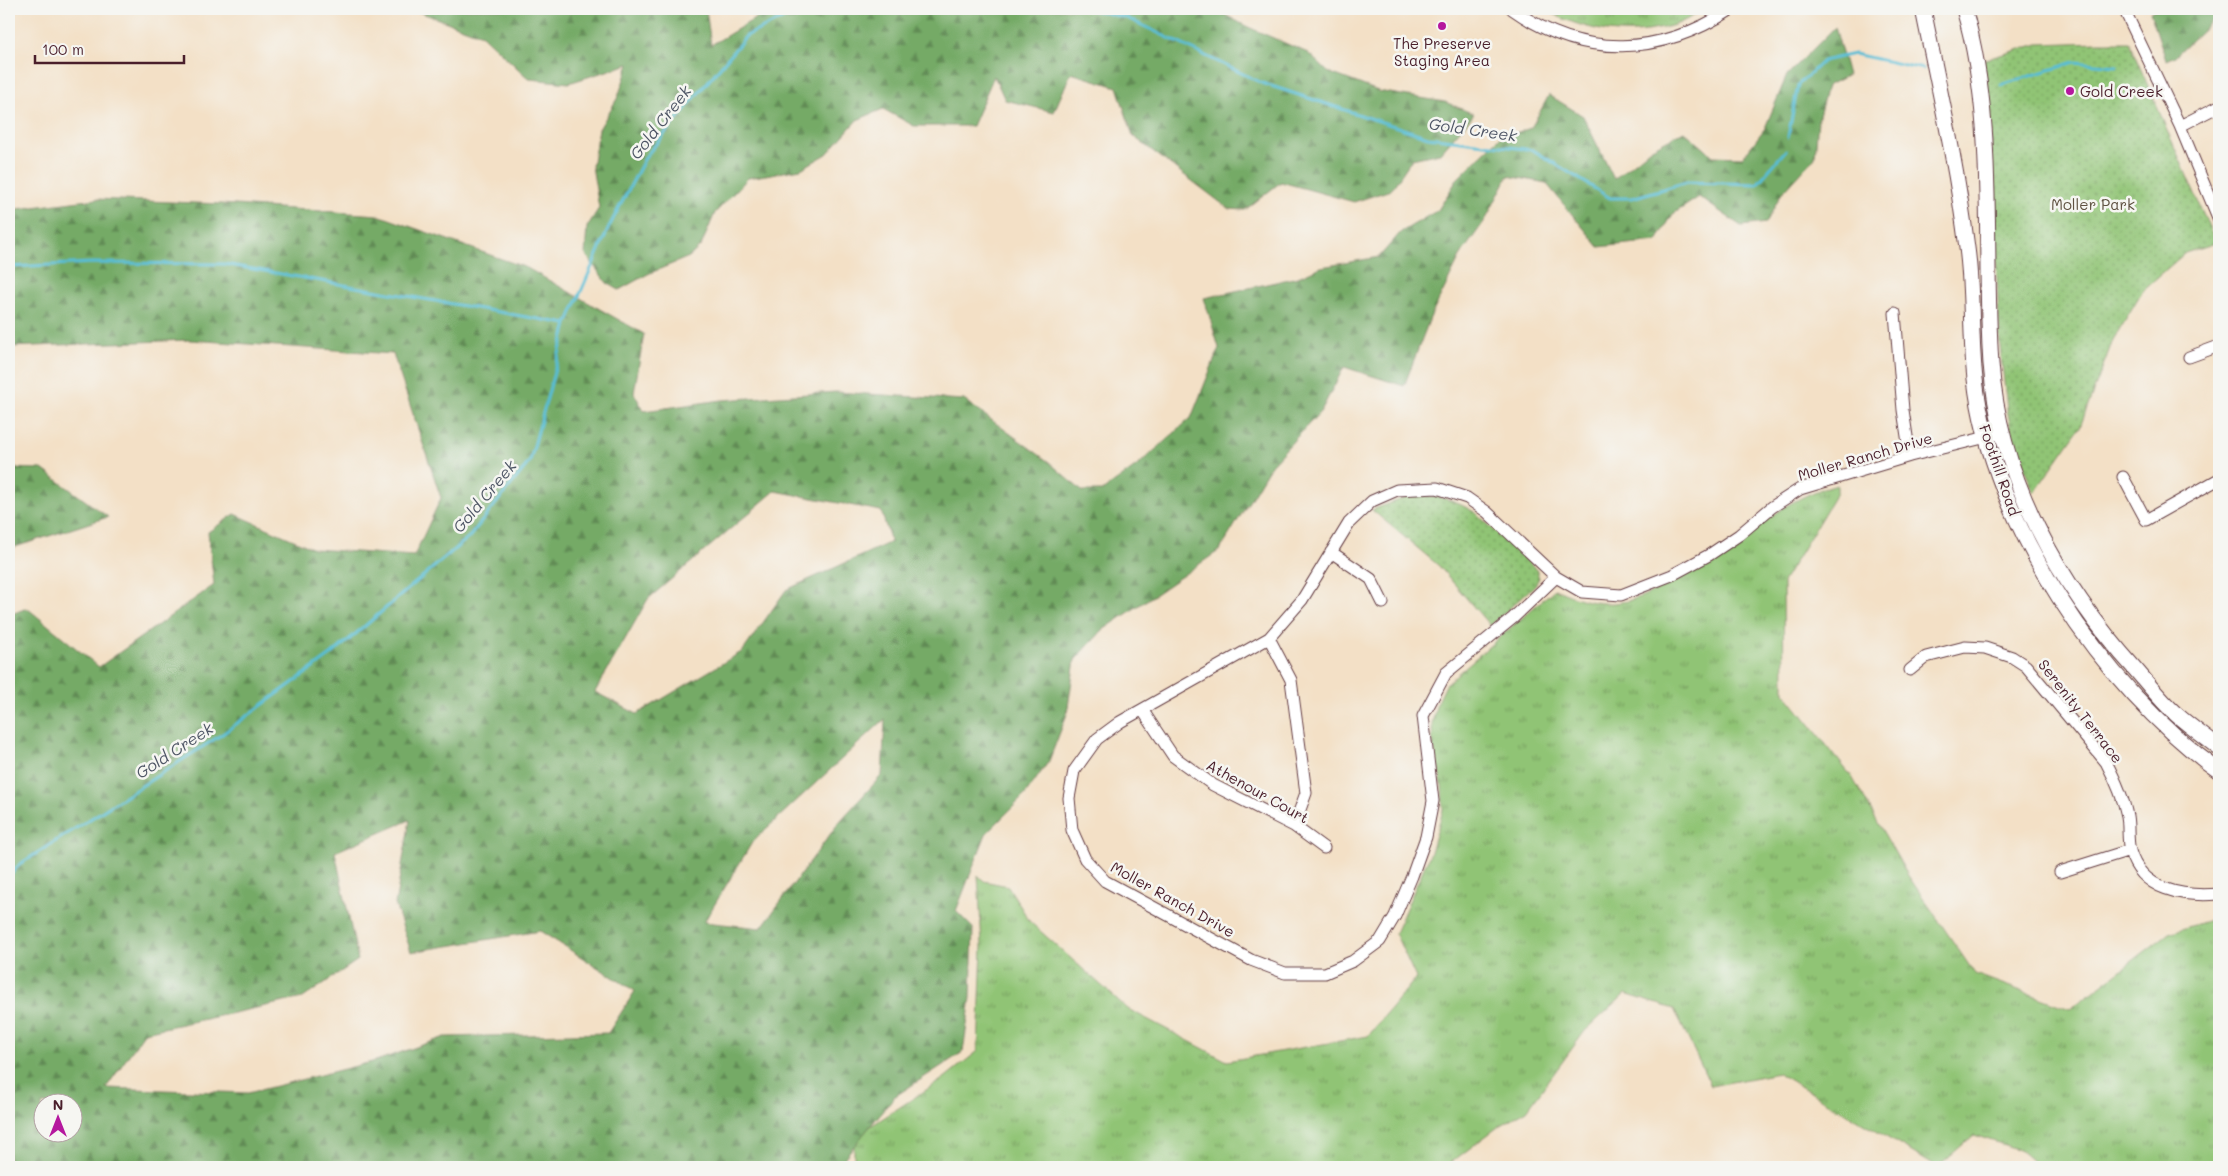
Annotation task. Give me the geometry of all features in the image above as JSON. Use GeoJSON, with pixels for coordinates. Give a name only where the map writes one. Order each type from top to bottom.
{"type":"FeatureCollection","features":[{"type":"Feature","properties":{"kind":"main road","name":"Foothill Road"},"geometry":{"type":"LineString","coordinates":[[1923,9],[1964,224],[1971,281],[1974,379],[1986,439],[2003,486],[2033,554],[2071,615],[2134,695],[2180,739],[2219,771]]}},
{"type":"Feature","properties":{"kind":"main road","name":"Foothill Road"},"geometry":{"type":"LineString","coordinates":[[1964,9],[1981,104],[1988,232],[1991,364],[2003,434],[2017,482],[2048,548],[2084,606],[2114,646],[2176,714],[2219,748]]}},
{"type":"Feature","properties":{"kind":"street"},"geometry":{"type":"LineString","coordinates":[[1512,9],[1532,23],[1564,37],[1594,45],[1628,46],[1659,42],[1682,36],[1710,24],[1732,9]]}},
{"type":"Feature","properties":{"kind":"street"},"geometry":{"type":"LineString","coordinates":[[2124,9],[2180,126],[2219,220]]}},
{"type":"Feature","properties":{"kind":"street"},"geometry":{"type":"LineString","coordinates":[[2180,126],[2219,106]]}},
{"type":"Feature","properties":{"kind":"street"},"geometry":{"type":"LineString","coordinates":[[1896,313],[1903,410],[1910,456]]}},
{"type":"Feature","properties":{"kind":"street"},"geometry":{"type":"LineString","coordinates":[[2189,357],[2219,346]]}},
{"type":"Feature","properties":{"kind":"street","name":"Moller Ranch Drive"},"geometry":{"type":"LineString","coordinates":[[1556,577],[1513,618],[1446,673],[1423,716],[1433,801],[1426,837],[1412,876],[1394,916],[1380,941],[1353,961],[1325,973],[1285,973],[1251,960],[1105,881],[1085,859],[1072,830],[1069,798],[1074,771],[1097,738],[1120,722],[1143,711],[1269,638],[1302,600],[1349,523],[1372,501],[1397,490],[1430,487],[1448,490],[1467,498],[1487,512],[1556,577],[1582,592],[1621,595],[1672,575],[1709,555],[1739,535],[1772,507],[1800,488],[1910,456],[2003,434]]}},
{"type":"Feature","properties":{"kind":"street"},"geometry":{"type":"LineString","coordinates":[[2123,477],[2146,520],[2219,479]]}},
{"type":"Feature","properties":{"kind":"street"},"geometry":{"type":"LineString","coordinates":[[1331,552],[1371,579],[1383,603]]}},
{"type":"Feature","properties":{"kind":"street"},"geometry":{"type":"LineString","coordinates":[[1269,638],[1291,680],[1306,793],[1294,826]]}},
{"type":"Feature","properties":{"kind":"street","name":"Serenity Terrace"},"geometry":{"type":"LineString","coordinates":[[1910,670],[1926,656],[1965,647],[2001,652],[2026,666],[2106,762],[2116,780],[2128,817],[2130,850],[2136,865],[2161,888],[2183,894],[2219,894]]}},
{"type":"Feature","properties":{"kind":"street","name":"Athenour Court"},"geometry":{"type":"LineString","coordinates":[[1143,711],[1173,756],[1212,785],[1294,826],[1324,848]]}},
{"type":"Feature","properties":{"kind":"street"},"geometry":{"type":"LineString","coordinates":[[2060,872],[2130,850]]}},
{"type":"Feature","properties":{"kind":"green space"},"geometry":{"type":"Polygon","coordinates":[[[411,9],[706,9],[711,45],[771,9],[1214,9],[1248,27],[1308,53],[1328,72],[1378,91],[1445,102],[1474,114],[1440,153],[1412,159],[1391,190],[1354,202],[1281,182],[1245,210],[1229,209],[1133,136],[1117,87],[1071,73],[1054,112],[1005,100],[994,76],[972,126],[914,126],[883,109],[857,120],[827,154],[801,169],[748,178],[715,213],[701,246],[689,257],[648,274],[619,290],[607,283],[585,254],[587,227],[599,208],[592,166],[599,129],[618,97],[629,64],[569,83],[529,79],[482,35],[411,9]]]}},
{"type":"Feature","properties":{"kind":"green space"},"geometry":{"type":"Polygon","coordinates":[[[1543,9],[1706,9],[1675,25],[1654,30],[1621,32],[1605,31],[1574,23],[1543,9]]]}},
{"type":"Feature","properties":{"kind":"green space"},"geometry":{"type":"Polygon","coordinates":[[[2156,9],[2219,9],[2219,14],[2175,56],[2166,60],[2150,12],[2156,9]]]}},
{"type":"Feature","properties":{"kind":"green space"},"geometry":{"type":"Polygon","coordinates":[[[1835,27],[1848,75],[1827,86],[1818,120],[1815,157],[1782,193],[1766,223],[1741,226],[1699,197],[1673,214],[1657,241],[1599,247],[1546,183],[1508,176],[1486,219],[1462,253],[1430,318],[1404,386],[1344,367],[1321,411],[1271,465],[1220,550],[1103,630],[1075,660],[1067,714],[1049,761],[1025,795],[986,834],[956,911],[973,928],[971,998],[963,1052],[894,1097],[845,1157],[843,1167],[9,1167],[9,615],[27,608],[99,667],[214,585],[208,532],[235,514],[314,549],[414,556],[441,498],[393,354],[190,340],[9,347],[9,210],[96,199],[221,204],[378,215],[527,268],[644,334],[634,393],[644,411],[722,400],[836,392],[964,400],[1049,462],[1082,491],[1102,491],[1138,465],[1191,418],[1219,348],[1204,298],[1298,277],[1321,267],[1379,257],[1401,232],[1438,210],[1458,178],[1499,138],[1531,128],[1549,95],[1583,116],[1614,179],[1650,149],[1684,131],[1713,156],[1743,157],[1765,128],[1787,75],[1835,27]],[[775,491],[648,599],[595,692],[637,714],[743,651],[786,590],[891,542],[881,511],[775,491]],[[885,719],[753,841],[704,922],[761,928],[840,821],[882,775],[885,719]],[[410,820],[335,852],[358,960],[303,998],[145,1032],[106,1088],[248,1093],[376,1061],[445,1037],[608,1033],[635,991],[540,931],[411,952],[395,904],[410,820]]]}},
{"type":"Feature","properties":{"kind":"green space","name":"Moller Park"},"geometry":{"type":"Polygon","coordinates":[[[2129,42],[2216,243],[2185,253],[2143,290],[2113,340],[2080,427],[2034,493],[2013,439],[2007,409],[2000,346],[1989,98],[1983,60],[2038,44],[2129,42]]]}},
{"type":"Feature","properties":{"kind":"green space"},"geometry":{"type":"Polygon","coordinates":[[[9,468],[42,469],[108,517],[9,549],[9,468]]]}},
{"type":"Feature","properties":{"kind":"green space"},"geometry":{"type":"Polygon","coordinates":[[[1837,484],[1837,492],[1783,582],[1784,692],[1852,777],[1907,874],[1975,974],[2070,1009],[2169,933],[2219,917],[2219,1167],[2040,1167],[2020,1150],[1974,1135],[1937,1167],[1778,1073],[1711,1086],[1674,1009],[1625,994],[1585,1031],[1527,1110],[1498,1127],[1445,1167],[854,1167],[854,1137],[943,1079],[978,1051],[982,946],[978,875],[984,881],[1008,886],[1030,922],[1128,1009],[1227,1061],[1368,1036],[1416,978],[1395,933],[1431,852],[1443,810],[1442,785],[1433,745],[1432,724],[1436,706],[1447,683],[1555,589],[1593,602],[1623,602],[1638,598],[1722,558],[1783,508],[1808,494],[1837,484]]]}},
{"type":"Feature","properties":{"kind":"green space"},"geometry":{"type":"Polygon","coordinates":[[[1413,495],[1446,499],[1476,513],[1536,569],[1539,578],[1535,585],[1490,626],[1439,566],[1372,510],[1413,495]]]}},
{"type":"Feature","properties":{"kind":"waterway","name":"Gold Creek"},"geometry":{"type":"LineString","coordinates":[[9,876],[20,864],[221,735],[331,655],[470,536],[530,461],[567,324],[609,227],[646,156],[746,36],[790,15],[813,9]]}},
{"type":"Feature","properties":{"kind":"waterway","name":"Gold Creek"},"geometry":{"type":"LineString","coordinates":[[1089,9],[1127,18],[1262,83],[1428,137],[1533,150],[1610,198],[1632,198],[1687,182],[1757,184],[1786,150]]}},
{"type":"Feature","properties":{"kind":"waterway","name":"Gold Creek"},"geometry":{"type":"LineString","coordinates":[[1788,137],[1798,85],[1823,61],[1854,54],[1923,69]]}},
{"type":"Feature","properties":{"kind":"waterway","name":"Gold Creek"},"geometry":{"type":"LineString","coordinates":[[2001,85],[2075,62],[2117,66]]}},
{"type":"Feature","properties":{"kind":"waterway"},"geometry":{"type":"LineString","coordinates":[[9,267],[93,263],[224,264],[567,324]]}},
{"type":"Feature","properties":{"kind":"place","name":"The Preserve Staging Area"},"geometry":{"type":"Point","coordinates":[1442,26]}},
{"type":"Feature","properties":{"kind":"place","name":"Gold Creek"},"geometry":{"type":"Point","coordinates":[2070,91]}}]}
